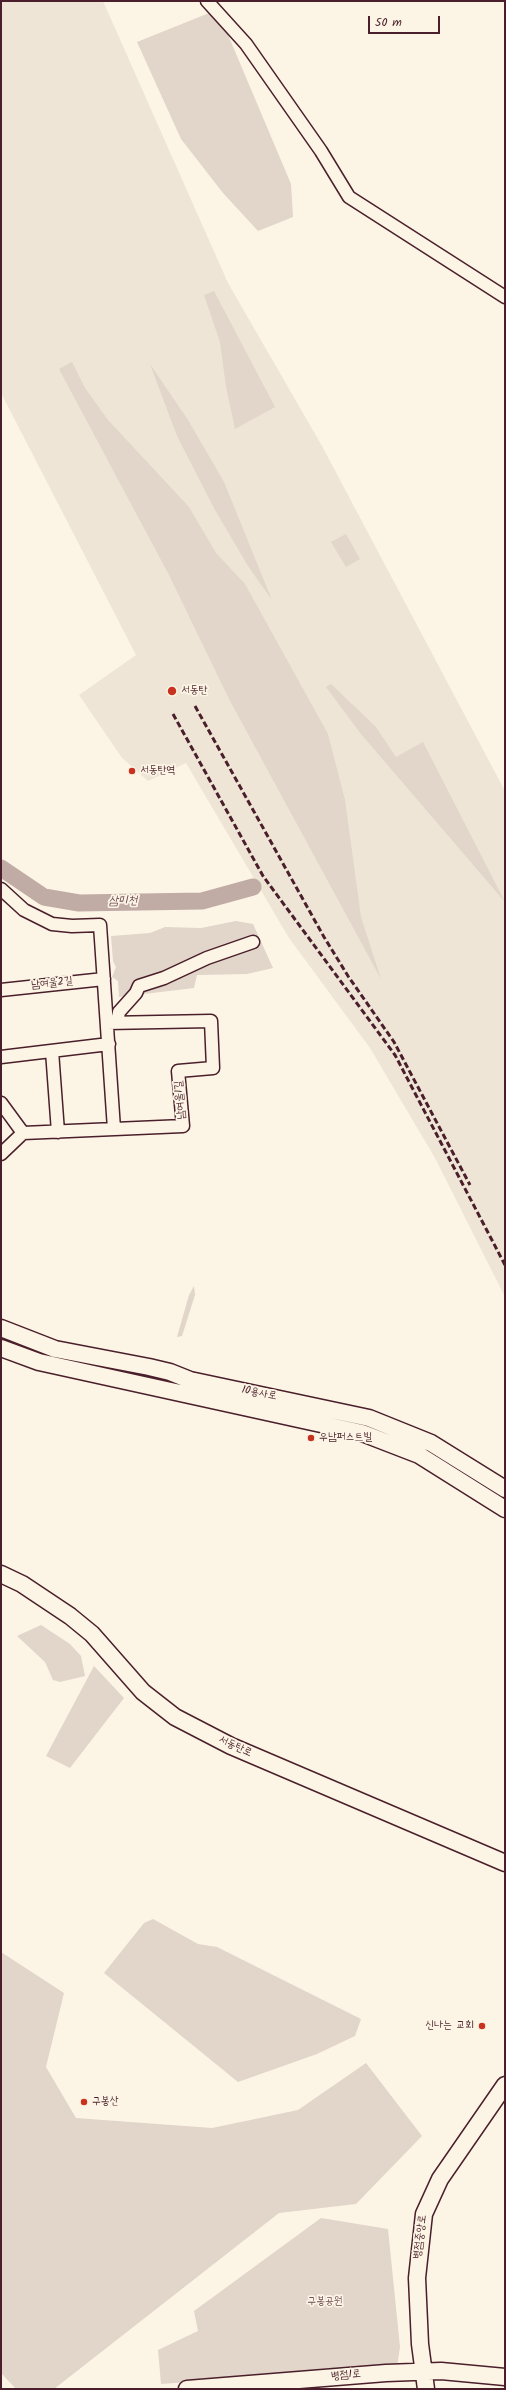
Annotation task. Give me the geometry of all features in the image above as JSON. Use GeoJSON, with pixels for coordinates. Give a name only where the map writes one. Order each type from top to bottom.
{"type":"FeatureCollection","features":[{"type":"Feature","properties":{"kind":"street"},"geometry":{"type":"LineString","coordinates":[[207,1],[246,44],[321,151],[349,197],[505,298]]}},
{"type":"Feature","properties":{"kind":"street"},"geometry":{"type":"LineString","coordinates":[[1,889],[24,910],[52,924],[72,926],[100,925],[104,979],[112,1023],[108,1044],[114,1129]]}},
{"type":"Feature","properties":{"kind":"street"},"geometry":{"type":"LineString","coordinates":[[112,1023],[119,1012],[136,993],[139,986],[253,942]]}},
{"type":"Feature","properties":{"kind":"street","name":"남여울2길"},"geometry":{"type":"LineString","coordinates":[[1,990],[104,979]]}},
{"type":"Feature","properties":{"kind":"street","name":"남여울1길"},"geometry":{"type":"LineString","coordinates":[[23,1133],[183,1126],[178,1070],[213,1068],[211,1021],[112,1023]]}},
{"type":"Feature","properties":{"kind":"street"},"geometry":{"type":"LineString","coordinates":[[1,1057],[108,1044]]}},
{"type":"Feature","properties":{"kind":"street"},"geometry":{"type":"LineString","coordinates":[[52,1051],[58,1132]]}},
{"type":"Feature","properties":{"kind":"street"},"geometry":{"type":"LineString","coordinates":[[1,1103],[23,1133],[1,1154]]}},
{"type":"Feature","properties":{"kind":"street","name":"10용사로"},"geometry":{"type":"LineString","coordinates":[[1,1328],[55,1349],[170,1372],[190,1380],[351,1412],[386,1423],[431,1443],[505,1489]]}},
{"type":"Feature","properties":{"kind":"street","name":"10용사로"},"geometry":{"type":"LineString","coordinates":[[1,1348],[39,1362],[167,1389],[188,1396],[362,1433],[392,1443],[446,1470],[505,1509]]}},
{"type":"Feature","properties":{"kind":"street"},"geometry":{"type":"LineString","coordinates":[[170,1372],[192,1372],[349,1401],[386,1413],[451,1444],[505,1479]]}},
{"type":"Feature","properties":{"kind":"street","name":"10용사로"},"geometry":{"type":"LineString","coordinates":[[167,1389],[189,1388],[382,1428],[427,1448],[505,1496]]}},
{"type":"Feature","properties":{"kind":"street","name":"서동탄로"},"geometry":{"type":"LineString","coordinates":[[1,1574],[22,1584],[70,1616],[92,1634],[144,1692],[175,1716],[231,1746],[505,1863]]}},
{"type":"Feature","properties":{"kind":"street","name":"병점중앙로"},"geometry":{"type":"LineString","coordinates":[[426,2389],[417,2278],[424,2214],[440,2178],[505,2085]]}},
{"type":"Feature","properties":{"kind":"street","name":"병점1로"},"geometry":{"type":"LineString","coordinates":[[187,2389],[424,2372],[505,2376]]}},
{"type":"Feature","properties":{"kind":"shaded area"},"geometry":{"type":"Polygon","coordinates":[[[1,1],[103,1],[228,283],[322,446],[505,791],[505,1297],[435,1158],[370,1048],[289,938],[186,763],[148,781],[122,758],[79,695],[136,655],[1,393],[1,1]]]}},
{"type":"Feature","properties":{"kind":"green space"},"geometry":{"type":"Polygon","coordinates":[[[209,13],[226,30],[291,184],[293,217],[258,231],[223,193],[181,139],[137,42],[209,13]]]}},
{"type":"Feature","properties":{"kind":"green space"},"geometry":{"type":"Polygon","coordinates":[[[214,291],[275,407],[235,429],[226,387],[220,342],[204,295],[214,291]]]}},
{"type":"Feature","properties":{"kind":"green space"},"geometry":{"type":"Polygon","coordinates":[[[72,362],[85,388],[108,420],[189,507],[216,553],[245,584],[328,734],[345,800],[361,917],[381,979],[229,699],[169,575],[59,369],[72,362]]]}},
{"type":"Feature","properties":{"kind":"green space"},"geometry":{"type":"Polygon","coordinates":[[[150,364],[188,420],[224,482],[272,600],[248,566],[215,510],[177,436],[150,364]]]}},
{"type":"Feature","properties":{"kind":"green space"},"geometry":{"type":"Polygon","coordinates":[[[346,534],[360,559],[346,567],[331,542],[346,534]]]}},
{"type":"Feature","properties":{"kind":"green space"},"geometry":{"type":"Polygon","coordinates":[[[331,684],[375,726],[396,757],[423,742],[505,902],[361,734],[326,687],[331,684]]]}},
{"type":"Feature","properties":{"kind":"green space"},"geometry":{"type":"Polygon","coordinates":[[[236,921],[253,924],[273,968],[247,974],[197,975],[194,988],[119,997],[118,981],[112,977],[116,967],[113,961],[111,936],[150,933],[165,927],[201,928],[236,921]]]}},
{"type":"Feature","properties":{"kind":"green space"},"geometry":{"type":"Polygon","coordinates":[[[194,1286],[195,1295],[182,1336],[177,1337],[189,1295],[194,1286]]]}},
{"type":"Feature","properties":{"kind":"green space"},"geometry":{"type":"Polygon","coordinates":[[[41,1625],[70,1644],[81,1656],[85,1676],[60,1682],[53,1680],[45,1662],[17,1636],[41,1625]]]}},
{"type":"Feature","properties":{"kind":"green space"},"geometry":{"type":"Polygon","coordinates":[[[94,1666],[124,1698],[70,1768],[46,1756],[94,1666]]]}},
{"type":"Feature","properties":{"kind":"green space"},"geometry":{"type":"Polygon","coordinates":[[[153,1919],[198,1944],[217,1947],[361,2019],[355,2036],[317,2054],[238,2082],[104,1973],[144,1923],[153,1919]]]}},
{"type":"Feature","properties":{"kind":"green space"},"geometry":{"type":"Polygon","coordinates":[[[1,1952],[64,1993],[46,2067],[76,2118],[212,2128],[298,2110],[366,2063],[422,2136],[356,2204],[279,2213],[54,2389],[16,2389],[1,2373],[1,1952]]]}},
{"type":"Feature","properties":{"kind":"green space","name":"구봉공원"},"geometry":{"type":"Polygon","coordinates":[[[321,2218],[388,2229],[400,2347],[397,2367],[161,2384],[158,2350],[198,2331],[194,2311],[321,2218]]]}},
{"type":"Feature","properties":{"kind":"waterway","name":"삼미천"},"geometry":{"type":"LineString","coordinates":[[1,868],[44,897],[79,903],[202,901],[253,887]]}},
{"type":"Feature","properties":{"kind":"railway"},"geometry":{"type":"LineString","coordinates":[[195,706],[324,937],[348,976],[394,1042],[470,1185]]}},
{"type":"Feature","properties":{"kind":"railway"},"geometry":{"type":"LineString","coordinates":[[173,714],[263,876],[395,1055],[505,1265]]}},
{"type":"Feature","properties":{"kind":"place","name":"서동탄"},"geometry":{"type":"Point","coordinates":[172,691]}},
{"type":"Feature","properties":{"kind":"place","name":"서동탄역"},"geometry":{"type":"Point","coordinates":[132,771]}},
{"type":"Feature","properties":{"kind":"place","name":"우남퍼스트빌"},"geometry":{"type":"Point","coordinates":[311,1438]}},
{"type":"Feature","properties":{"kind":"place","name":"신나는 교회"},"geometry":{"type":"Point","coordinates":[482,2026]}},
{"type":"Feature","properties":{"kind":"place","name":"구봉산"},"geometry":{"type":"Point","coordinates":[84,2102]}}]}
